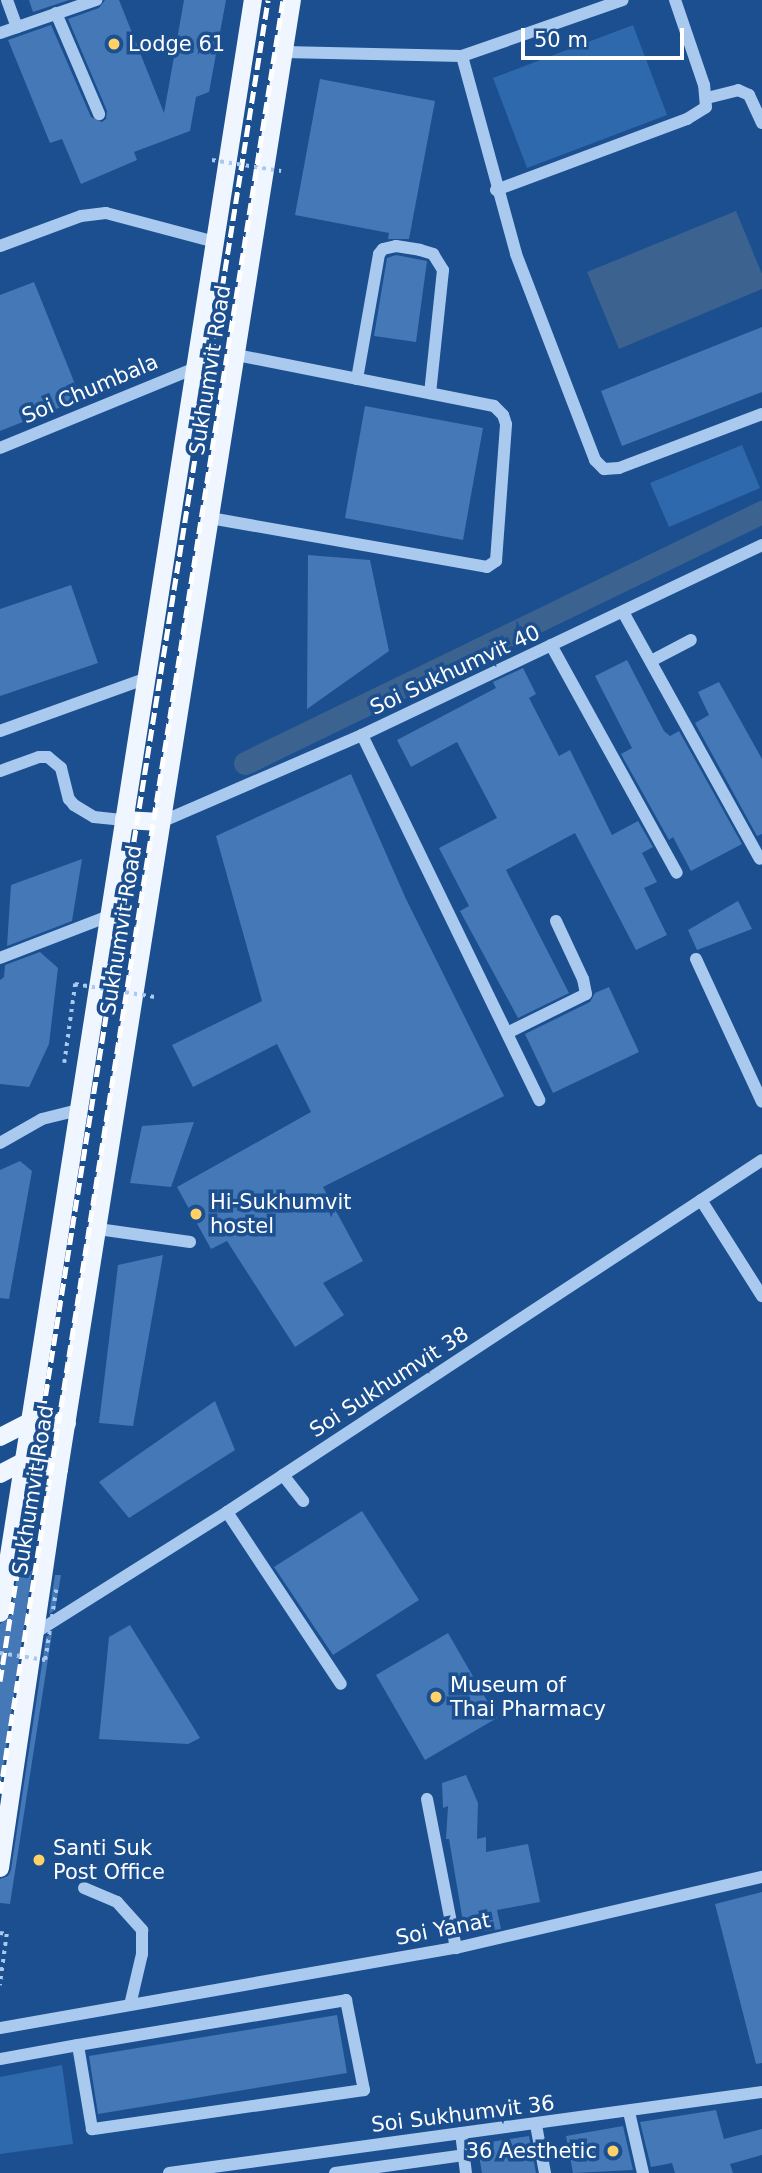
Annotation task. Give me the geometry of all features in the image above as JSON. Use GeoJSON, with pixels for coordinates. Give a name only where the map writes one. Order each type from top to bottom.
{"type":"FeatureCollection","features":[{"type":"Feature","properties":{"kind":"main road","name":"Sukhumvit Road"},"geometry":{"type":"LineString","coordinates":[[0,1613],[215,242],[220,161],[253,0]]}},
{"type":"Feature","properties":{"kind":"main road","name":"Sukhumvit Road"},"geometry":{"type":"LineString","coordinates":[[0,1868],[67,1423],[236,355],[273,169],[284,52],[292,0]]}},
{"type":"Feature","properties":{"kind":"main road"},"geometry":{"type":"LineString","coordinates":[[124,820],[161,822]]}},
{"type":"Feature","properties":{"kind":"main road"},"geometry":{"type":"LineString","coordinates":[[0,1437],[30,1422],[67,1423]]}},
{"type":"Feature","properties":{"kind":"main road"},"geometry":{"type":"LineString","coordinates":[[0,1474],[24,1461],[60,1469]]}},
{"type":"Feature","properties":{"kind":"street"},"geometry":{"type":"LineString","coordinates":[[7,0],[17,27]]}},
{"type":"Feature","properties":{"kind":"street"},"geometry":{"type":"LineString","coordinates":[[0,33],[56,13],[69,4],[96,0]]}},
{"type":"Feature","properties":{"kind":"street"},"geometry":{"type":"LineString","coordinates":[[284,52],[462,57],[623,0]]}},
{"type":"Feature","properties":{"kind":"street"},"geometry":{"type":"LineString","coordinates":[[496,190],[687,119],[706,107],[707,98],[675,0]]}},
{"type":"Feature","properties":{"kind":"street"},"geometry":{"type":"LineString","coordinates":[[56,13],[99,114]]}},
{"type":"Feature","properties":{"kind":"street"},"geometry":{"type":"LineString","coordinates":[[462,57],[496,190],[516,254],[592,454],[600,465],[609,470],[619,468],[762,414]]}},
{"type":"Feature","properties":{"kind":"street"},"geometry":{"type":"LineString","coordinates":[[707,98],[738,90],[749,95],[762,123]]}},
{"type":"Feature","properties":{"kind":"street"},"geometry":{"type":"LineString","coordinates":[[0,246],[81,216],[106,213],[215,242]]}},
{"type":"Feature","properties":{"kind":"street"},"geometry":{"type":"LineString","coordinates":[[357,379],[379,254],[383,249],[396,246],[420,250],[433,254],[443,270],[430,393]]}},
{"type":"Feature","properties":{"kind":"street"},"geometry":{"type":"LineString","coordinates":[[210,518],[490,565],[496,561],[505,420],[494,406],[236,355]]}},
{"type":"Feature","properties":{"kind":"street","name":"Soi Chumbala"},"geometry":{"type":"LineString","coordinates":[[0,448],[195,368]]}},
{"type":"Feature","properties":{"kind":"street","name":"Soi Sukhumvit 40"},"geometry":{"type":"LineString","coordinates":[[161,822],[362,735],[762,544]]}},
{"type":"Feature","properties":{"kind":"street"},"geometry":{"type":"LineString","coordinates":[[623,612],[760,859]]}},
{"type":"Feature","properties":{"kind":"street"},"geometry":{"type":"LineString","coordinates":[[652,661],[691,640]]}},
{"type":"Feature","properties":{"kind":"street"},"geometry":{"type":"LineString","coordinates":[[551,645],[677,873]]}},
{"type":"Feature","properties":{"kind":"street"},"geometry":{"type":"LineString","coordinates":[[0,731],[147,678]]}},
{"type":"Feature","properties":{"kind":"street"},"geometry":{"type":"LineString","coordinates":[[362,735],[539,1100]]}},
{"type":"Feature","properties":{"kind":"street"},"geometry":{"type":"LineString","coordinates":[[0,771],[38,757],[48,757],[61,768],[69,799],[74,805],[94,817],[124,820]]}},
{"type":"Feature","properties":{"kind":"street"},"geometry":{"type":"LineString","coordinates":[[0,958],[109,916]]}},
{"type":"Feature","properties":{"kind":"street"},"geometry":{"type":"LineString","coordinates":[[506,1033],[586,994],[583,979],[556,921]]}},
{"type":"Feature","properties":{"kind":"street"},"geometry":{"type":"LineString","coordinates":[[696,959],[762,1102]]}},
{"type":"Feature","properties":{"kind":"street"},"geometry":{"type":"LineString","coordinates":[[0,1143],[43,1119],[79,1110]]}},
{"type":"Feature","properties":{"kind":"street","name":"Soi Sukhumvit 38"},"geometry":{"type":"LineString","coordinates":[[35,1633],[227,1512],[762,1160]]}},
{"type":"Feature","properties":{"kind":"street"},"geometry":{"type":"LineString","coordinates":[[701,1200],[762,1296]]}},
{"type":"Feature","properties":{"kind":"street"},"geometry":{"type":"LineString","coordinates":[[98,1229],[190,1242]]}},
{"type":"Feature","properties":{"kind":"street"},"geometry":{"type":"LineString","coordinates":[[283,1475],[303,1501]]}},
{"type":"Feature","properties":{"kind":"street"},"geometry":{"type":"LineString","coordinates":[[227,1512],[341,1684]]}},
{"type":"Feature","properties":{"kind":"street"},"geometry":{"type":"LineString","coordinates":[[427,1799],[456,1948]]}},
{"type":"Feature","properties":{"kind":"street","name":"Soi Yanat"},"geometry":{"type":"LineString","coordinates":[[0,2028],[456,1948],[762,1877]]}},
{"type":"Feature","properties":{"kind":"street"},"geometry":{"type":"LineString","coordinates":[[84,1888],[117,1902],[142,1930],[142,1955],[130,2005]]}},
{"type":"Feature","properties":{"kind":"street"},"geometry":{"type":"LineString","coordinates":[[0,2059],[78,2045],[346,2000],[364,2090],[92,2129],[78,2045]]}},
{"type":"Feature","properties":{"kind":"street","name":"Soi Sukhumvit 36"},"geometry":{"type":"LineString","coordinates":[[169,2173],[537,2125],[762,2092]]}},
{"type":"Feature","properties":{"kind":"street"},"geometry":{"type":"LineString","coordinates":[[629,2112],[643,2173]]}},
{"type":"Feature","properties":{"kind":"street"},"geometry":{"type":"LineString","coordinates":[[537,2125],[545,2173]]}},
{"type":"Feature","properties":{"kind":"street"},"geometry":{"type":"LineString","coordinates":[[461,2133],[466,2173]]}},
{"type":"Feature","properties":{"kind":"street"},"geometry":{"type":"LineString","coordinates":[[335,2173],[464,2155]]}},
{"type":"Feature","properties":{"kind":"path"},"geometry":{"type":"LineString","coordinates":[[220,161],[273,169]]}},
{"type":"Feature","properties":{"kind":"path"},"geometry":{"type":"LineString","coordinates":[[64,1063],[75,984],[155,997]]}},
{"type":"Feature","properties":{"kind":"path"},"geometry":{"type":"LineString","coordinates":[[0,1653],[45,1661],[56,1590]]}},
{"type":"Feature","properties":{"kind":"path"},"geometry":{"type":"LineString","coordinates":[[0,1933],[7,1934],[0,1986]]}},
{"type":"Feature","properties":{"kind":"shaded area"},"geometry":{"type":"Polygon","coordinates":[[[633,25],[667,115],[527,168],[493,78],[633,25]]]}},
{"type":"Feature","properties":{"kind":"shaded area"},"geometry":{"type":"Polygon","coordinates":[[[736,211],[762,274],[762,289],[619,349],[587,272],[736,211]]]}},
{"type":"Feature","properties":{"kind":"shaded area"},"geometry":{"type":"Polygon","coordinates":[[[742,445],[760,488],[669,527],[650,483],[742,445]]]}},
{"type":"Feature","properties":{"kind":"shaded area"},"geometry":{"type":"Polygon","coordinates":[[[62,2065],[73,2144],[0,2154],[0,2077],[62,2065]]]}},
{"type":"Feature","properties":{"kind":"building"},"geometry":{"type":"Polygon","coordinates":[[[29,0],[69,0],[33,12],[29,0]]]}},
{"type":"Feature","properties":{"kind":"building"},"geometry":{"type":"Polygon","coordinates":[[[105,0],[119,0],[164,113],[184,0],[226,0],[209,92],[196,97],[190,131],[134,152],[137,160],[81,184],[62,139],[50,143],[8,40],[51,25],[91,117],[102,122],[106,119],[107,111],[68,19],[99,8],[105,0]]]}},
{"type":"Feature","properties":{"kind":"building"},"geometry":{"type":"Polygon","coordinates":[[[320,79],[435,101],[409,239],[388,239],[389,233],[295,215],[320,79]]]}},
{"type":"Feature","properties":{"kind":"building"},"geometry":{"type":"Polygon","coordinates":[[[396,255],[427,261],[416,342],[374,336],[387,258],[396,255]]]}},
{"type":"Feature","properties":{"kind":"building"},"geometry":{"type":"Polygon","coordinates":[[[34,282],[81,399],[0,431],[0,295],[34,282]]]}},
{"type":"Feature","properties":{"kind":"building"},"geometry":{"type":"Polygon","coordinates":[[[762,327],[762,392],[622,446],[601,391],[762,327]]]}},
{"type":"Feature","properties":{"kind":"building"},"geometry":{"type":"Polygon","coordinates":[[[365,406],[483,428],[463,540],[345,518],[365,406]]]}},
{"type":"Feature","properties":{"kind":"building"},"geometry":{"type":"Polygon","coordinates":[[[308,555],[370,560],[389,651],[307,709],[308,555]]]}},
{"type":"Feature","properties":{"kind":"building"},"geometry":{"type":"Polygon","coordinates":[[[71,585],[98,663],[0,696],[0,609],[71,585]]]}},
{"type":"Feature","properties":{"kind":"building"},"geometry":{"type":"Polygon","coordinates":[[[627,660],[664,731],[670,736],[679,731],[742,844],[691,871],[673,837],[669,840],[621,754],[632,748],[595,676],[627,660]]]}},
{"type":"Feature","properties":{"kind":"building"},"geometry":{"type":"Polygon","coordinates":[[[523,668],[536,694],[529,698],[559,756],[570,750],[612,835],[638,821],[653,847],[642,853],[657,882],[644,888],[667,935],[636,950],[575,833],[506,870],[569,993],[518,1018],[460,911],[469,906],[439,848],[497,818],[457,742],[411,767],[397,740],[496,688],[493,682],[523,668]]]}},
{"type":"Feature","properties":{"kind":"building"},"geometry":{"type":"Polygon","coordinates":[[[719,682],[762,759],[762,834],[757,836],[695,723],[709,715],[698,692],[719,682]]]}},
{"type":"Feature","properties":{"kind":"building"},"geometry":{"type":"Polygon","coordinates":[[[351,774],[406,899],[504,1096],[323,1187],[363,1261],[323,1283],[344,1315],[295,1347],[227,1241],[211,1249],[177,1187],[311,1112],[277,1044],[193,1087],[172,1045],[262,1001],[216,836],[351,774]]]}},
{"type":"Feature","properties":{"kind":"building"},"geometry":{"type":"Polygon","coordinates":[[[82,859],[72,921],[7,946],[11,885],[82,859]]]}},
{"type":"Feature","properties":{"kind":"building"},"geometry":{"type":"Polygon","coordinates":[[[738,901],[752,929],[697,950],[688,930],[738,901]]]}},
{"type":"Feature","properties":{"kind":"building"},"geometry":{"type":"Polygon","coordinates":[[[40,952],[58,968],[49,1044],[29,1087],[0,1084],[0,980],[4,977],[5,965],[40,952]]]}},
{"type":"Feature","properties":{"kind":"building"},"geometry":{"type":"Polygon","coordinates":[[[609,987],[639,1052],[553,1093],[525,1034],[590,1002],[595,993],[609,987]]]}},
{"type":"Feature","properties":{"kind":"building"},"geometry":{"type":"Polygon","coordinates":[[[194,1122],[171,1187],[130,1183],[142,1126],[194,1122]]]}},
{"type":"Feature","properties":{"kind":"building"},"geometry":{"type":"Polygon","coordinates":[[[20,1161],[32,1171],[9,1299],[0,1298],[0,1170],[20,1161]]]}},
{"type":"Feature","properties":{"kind":"building"},"geometry":{"type":"Polygon","coordinates":[[[163,1255],[133,1426],[99,1423],[118,1265],[163,1255]]]}},
{"type":"Feature","properties":{"kind":"building"},"geometry":{"type":"Polygon","coordinates":[[[215,1401],[235,1450],[129,1518],[99,1482],[215,1401]]]}},
{"type":"Feature","properties":{"kind":"building"},"geometry":{"type":"Polygon","coordinates":[[[362,1511],[419,1600],[333,1655],[274,1567],[362,1511]]]}},
{"type":"Feature","properties":{"kind":"building"},"geometry":{"type":"Polygon","coordinates":[[[18,1569],[32,1571],[0,1790],[0,1624],[11,1615],[18,1569]]]}},
{"type":"Feature","properties":{"kind":"building"},"geometry":{"type":"Polygon","coordinates":[[[55,1575],[61,1575],[55,1610],[49,1614],[55,1575]]]}},
{"type":"Feature","properties":{"kind":"building"},"geometry":{"type":"Polygon","coordinates":[[[130,1625],[200,1738],[188,1744],[99,1739],[109,1637],[130,1625]]]}},
{"type":"Feature","properties":{"kind":"building"},"geometry":{"type":"Polygon","coordinates":[[[52,1633],[10,1904],[0,1903],[0,1879],[8,1876],[11,1870],[46,1637],[52,1633]]]}},
{"type":"Feature","properties":{"kind":"building","name":"Museum of Thai Pharmacy"},"geometry":{"type":"Polygon","coordinates":[[[448,1633],[497,1718],[425,1760],[376,1675],[448,1633]]]}},
{"type":"Feature","properties":{"kind":"building"},"geometry":{"type":"Polygon","coordinates":[[[466,1775],[478,1803],[477,1839],[486,1837],[486,1852],[528,1844],[540,1902],[497,1910],[501,1929],[465,1934],[449,1839],[446,1839],[448,1806],[443,1808],[442,1783],[466,1775]]]}},
{"type":"Feature","properties":{"kind":"building"},"geometry":{"type":"Polygon","coordinates":[[[762,1892],[762,2063],[756,2064],[715,1904],[762,1892]]]}},
{"type":"Feature","properties":{"kind":"building"},"geometry":{"type":"Polygon","coordinates":[[[337,2015],[347,2073],[98,2114],[89,2056],[337,2015]]]}},
{"type":"Feature","properties":{"kind":"building"},"geometry":{"type":"Polygon","coordinates":[[[716,2110],[724,2139],[762,2129],[762,2155],[730,2164],[733,2173],[675,2173],[672,2163],[651,2167],[640,2122],[716,2110]]]}},
{"type":"Feature","properties":{"kind":"building","name":"36 Aesthetic"},"geometry":{"type":"Polygon","coordinates":[[[623,2126],[633,2170],[573,2173],[566,2136],[623,2126]]]}},
{"type":"Feature","properties":{"kind":"building"},"geometry":{"type":"Polygon","coordinates":[[[529,2136],[536,2173],[482,2173],[477,2144],[529,2136]]]}},
{"type":"Feature","properties":{"kind":"waterway"},"geometry":{"type":"LineString","coordinates":[[245,763],[762,512]]}},
{"type":"Feature","properties":{"kind":"railway"},"geometry":{"type":"LineString","coordinates":[[0,1681],[268,0]]}},
{"type":"Feature","properties":{"kind":"railway"},"geometry":{"type":"LineString","coordinates":[[0,1793],[283,0]]}},
{"type":"Feature","properties":{"kind":"place","name":"Lodge 61"},"geometry":{"type":"Point","coordinates":[114,44]}},
{"type":"Feature","properties":{"kind":"place","name":"Hi-Sukhumvit hostel"},"geometry":{"type":"Point","coordinates":[196,1214]}},
{"type":"Feature","properties":{"kind":"place","name":"Museum of Thai Pharmacy"},"geometry":{"type":"Point","coordinates":[436,1697]}},
{"type":"Feature","properties":{"kind":"place","name":"Santi Suk Post Office"},"geometry":{"type":"Point","coordinates":[39,1860]}},
{"type":"Feature","properties":{"kind":"place","name":"36 Aesthetic"},"geometry":{"type":"Point","coordinates":[613,2151]}}]}
